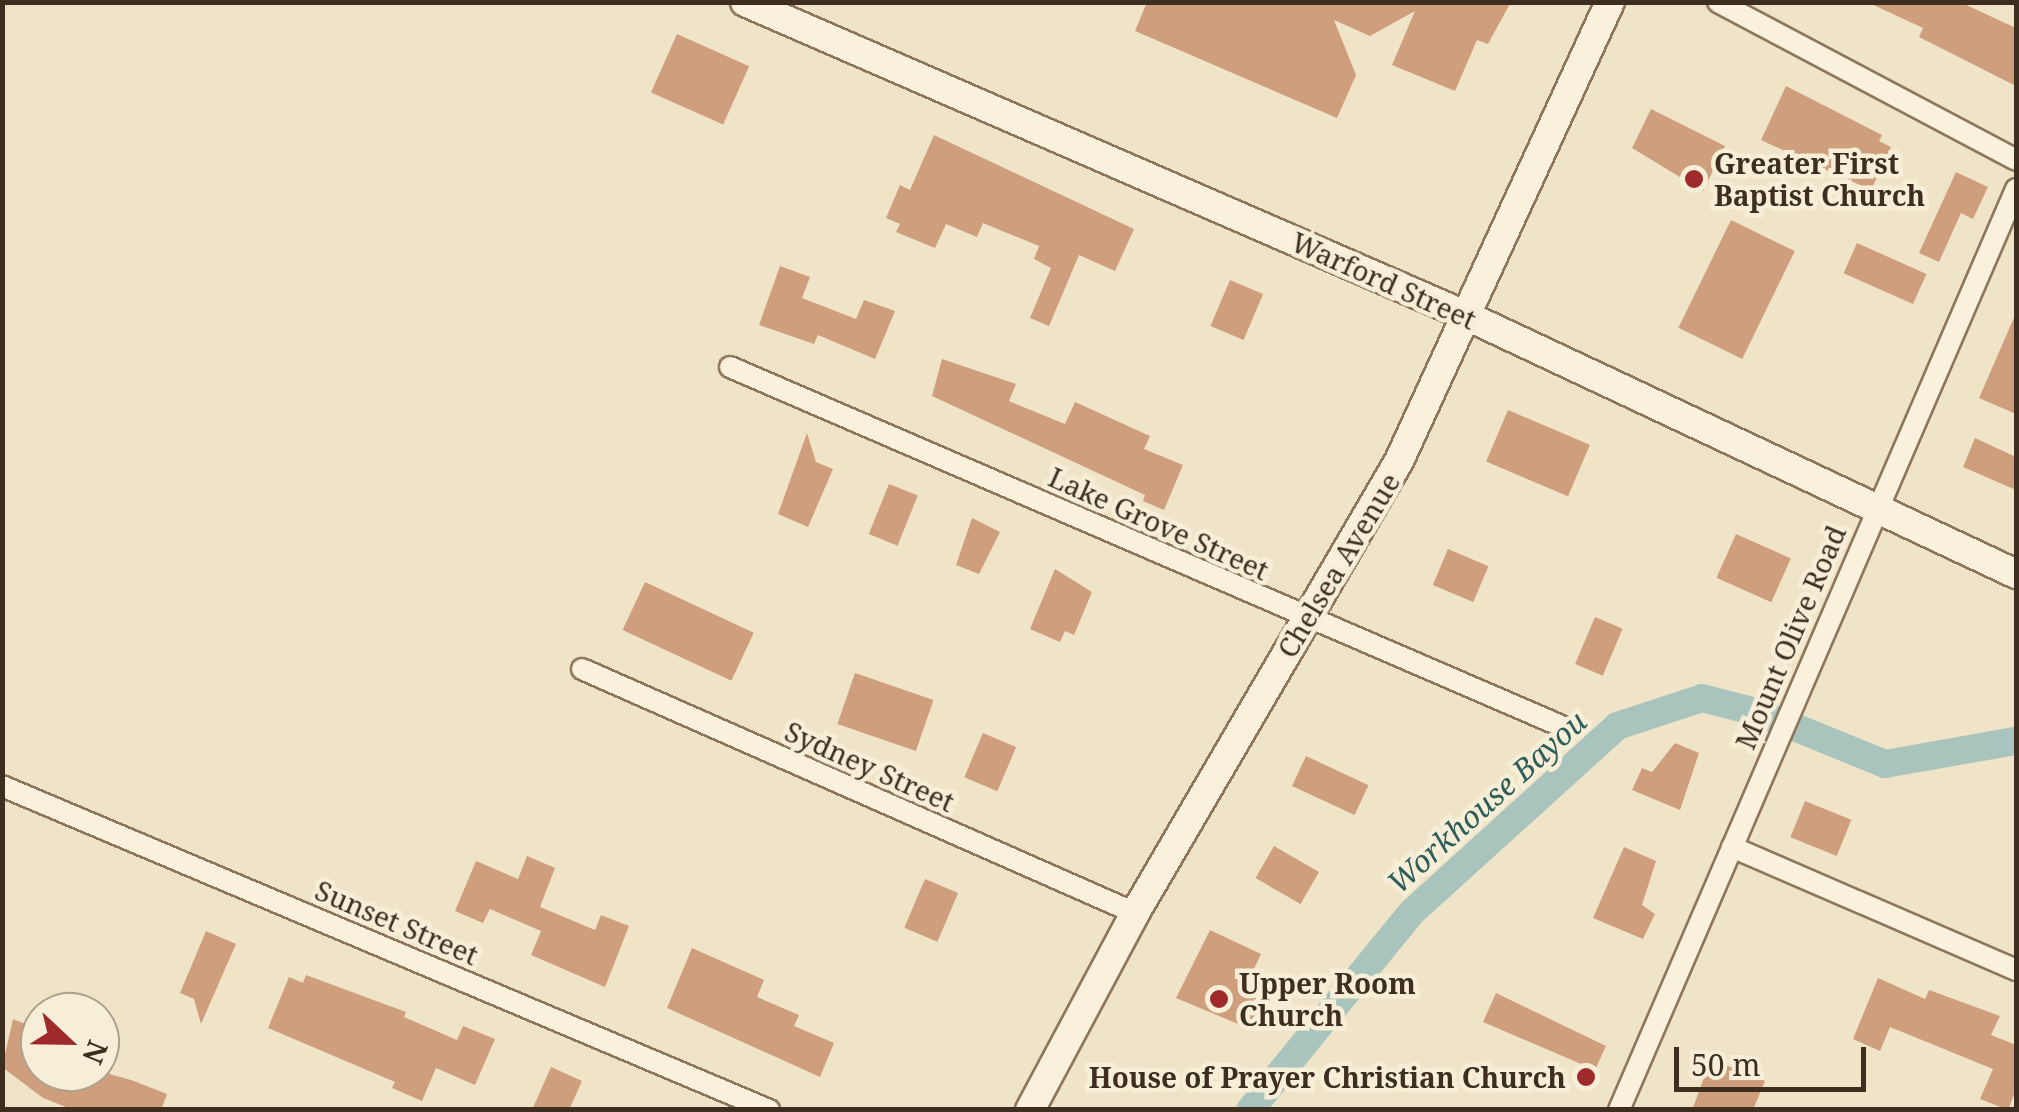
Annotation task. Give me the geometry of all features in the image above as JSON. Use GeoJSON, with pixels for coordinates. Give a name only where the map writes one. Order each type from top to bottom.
{"type":"FeatureCollection","features":[{"type":"Feature","properties":{"kind":"main road","name":"Warford Street"},"geometry":{"type":"LineString","coordinates":[[744,2],[1468,316],[2016,574]]}},
{"type":"Feature","properties":{"kind":"main road","name":"Chelsea Avenue"},"geometry":{"type":"LineString","coordinates":[[1030,1110],[1135,913],[1400,461],[1610,2]]}},
{"type":"Feature","properties":{"kind":"street"},"geometry":{"type":"LineString","coordinates":[[1718,2],[2016,160]]}},
{"type":"Feature","properties":{"kind":"street","name":"Mount Olive Road"},"geometry":{"type":"LineString","coordinates":[[1619,1110],[1874,508],[2016,189]]}},
{"type":"Feature","properties":{"kind":"street","name":"Lake Grove Street"},"geometry":{"type":"LineString","coordinates":[[730,366],[1566,728]]}},
{"type":"Feature","properties":{"kind":"street","name":"Sydney Street"},"geometry":{"type":"LineString","coordinates":[[582,669],[1135,913]]}},
{"type":"Feature","properties":{"kind":"street","name":"Sunset Street"},"geometry":{"type":"LineString","coordinates":[[2,786],[769,1110]]}},
{"type":"Feature","properties":{"kind":"street"},"geometry":{"type":"LineString","coordinates":[[1732,847],[2016,970]]}},
{"type":"Feature","properties":{"kind":"building"},"geometry":{"type":"Polygon","coordinates":[[[1147,2],[1511,2],[1488,44],[1477,40],[1455,91],[1392,65],[1415,11],[1370,36],[1334,20],[1356,75],[1337,118],[1135,31],[1147,2]]]}},
{"type":"Feature","properties":{"kind":"building"},"geometry":{"type":"Polygon","coordinates":[[[1867,2],[1960,2],[2016,28],[2016,86],[1919,37],[1923,28],[1867,2]]]}},
{"type":"Feature","properties":{"kind":"building"},"geometry":{"type":"Polygon","coordinates":[[[677,34],[749,66],[723,125],[651,92],[677,34]]]}},
{"type":"Feature","properties":{"kind":"building"},"geometry":{"type":"Polygon","coordinates":[[[1786,86],[1882,135],[1879,141],[1891,147],[1871,190],[1761,140],[1786,86]]]}},
{"type":"Feature","properties":{"kind":"building"},"geometry":{"type":"Polygon","coordinates":[[[1651,109],[1725,146],[1703,191],[1632,148],[1651,109]]]}},
{"type":"Feature","properties":{"kind":"building"},"geometry":{"type":"Polygon","coordinates":[[[934,135],[1134,229],[1115,271],[1079,255],[1049,326],[1030,318],[1051,268],[1034,259],[1039,246],[983,223],[977,237],[946,224],[935,248],[896,232],[900,224],[886,218],[900,185],[910,190],[934,135]]]}},
{"type":"Feature","properties":{"kind":"building"},"geometry":{"type":"Polygon","coordinates":[[[1956,172],[1988,187],[1973,219],[1961,213],[1939,262],[1919,253],[1956,172]]]}},
{"type":"Feature","properties":{"kind":"building"},"geometry":{"type":"Polygon","coordinates":[[[1731,220],[1795,251],[1742,359],[1678,328],[1731,220]]]}},
{"type":"Feature","properties":{"kind":"building"},"geometry":{"type":"Polygon","coordinates":[[[1857,243],[1926,274],[1913,304],[1844,273],[1857,243]]]}},
{"type":"Feature","properties":{"kind":"building"},"geometry":{"type":"Polygon","coordinates":[[[780,266],[810,277],[802,298],[856,319],[864,300],[895,311],[875,359],[818,335],[814,344],[759,325],[780,266]]]}},
{"type":"Feature","properties":{"kind":"building"},"geometry":{"type":"Polygon","coordinates":[[[1230,280],[1263,294],[1244,340],[1210,326],[1230,280]]]}},
{"type":"Feature","properties":{"kind":"building"},"geometry":{"type":"Polygon","coordinates":[[[2016,313],[2016,414],[1979,398],[2016,313]]]}},
{"type":"Feature","properties":{"kind":"building"},"geometry":{"type":"Polygon","coordinates":[[[942,359],[1016,384],[1009,401],[1065,424],[1075,402],[1150,436],[1144,449],[1183,465],[1164,510],[1143,501],[1145,495],[932,396],[942,359]]]}},
{"type":"Feature","properties":{"kind":"building"},"geometry":{"type":"Polygon","coordinates":[[[1508,410],[1590,445],[1568,496],[1486,462],[1508,410]]]}},
{"type":"Feature","properties":{"kind":"building"},"geometry":{"type":"Polygon","coordinates":[[[807,433],[816,462],[833,469],[808,527],[778,514],[807,433]]]}},
{"type":"Feature","properties":{"kind":"building"},"geometry":{"type":"Polygon","coordinates":[[[1975,438],[2016,457],[2016,490],[1963,467],[1975,438]]]}},
{"type":"Feature","properties":{"kind":"building"},"geometry":{"type":"Polygon","coordinates":[[[889,484],[918,496],[898,546],[869,534],[889,484]]]}},
{"type":"Feature","properties":{"kind":"building"},"geometry":{"type":"Polygon","coordinates":[[[972,518],[1000,532],[979,574],[956,565],[972,518]]]}},
{"type":"Feature","properties":{"kind":"building"},"geometry":{"type":"Polygon","coordinates":[[[1736,534],[1791,558],[1771,602],[1716,578],[1736,534]]]}},
{"type":"Feature","properties":{"kind":"building"},"geometry":{"type":"Polygon","coordinates":[[[1448,549],[1489,566],[1473,602],[1433,585],[1448,549]]]}},
{"type":"Feature","properties":{"kind":"building"},"geometry":{"type":"Polygon","coordinates":[[[1055,569],[1092,592],[1074,635],[1065,631],[1060,642],[1030,629],[1055,569]]]}},
{"type":"Feature","properties":{"kind":"building"},"geometry":{"type":"Polygon","coordinates":[[[645,582],[754,633],[731,681],[623,630],[645,582]]]}},
{"type":"Feature","properties":{"kind":"building"},"geometry":{"type":"Polygon","coordinates":[[[1595,617],[1623,629],[1603,676],[1575,664],[1595,617]]]}},
{"type":"Feature","properties":{"kind":"building"},"geometry":{"type":"Polygon","coordinates":[[[855,673],[933,700],[916,751],[837,724],[855,673]]]}},
{"type":"Feature","properties":{"kind":"building"},"geometry":{"type":"Polygon","coordinates":[[[983,733],[1016,747],[997,791],[964,777],[983,733]]]}},
{"type":"Feature","properties":{"kind":"building"},"geometry":{"type":"Polygon","coordinates":[[[1675,743],[1699,753],[1680,810],[1632,790],[1642,768],[1652,772],[1675,743]]]}},
{"type":"Feature","properties":{"kind":"building"},"geometry":{"type":"Polygon","coordinates":[[[1306,756],[1369,785],[1355,815],[1292,786],[1306,756]]]}},
{"type":"Feature","properties":{"kind":"building"},"geometry":{"type":"Polygon","coordinates":[[[1805,801],[1851,820],[1837,856],[1790,837],[1805,801]]]}},
{"type":"Feature","properties":{"kind":"building"},"geometry":{"type":"Polygon","coordinates":[[[1274,846],[1319,872],[1301,904],[1256,878],[1274,846]]]}},
{"type":"Feature","properties":{"kind":"building"},"geometry":{"type":"Polygon","coordinates":[[[1624,847],[1656,861],[1642,905],[1655,914],[1643,939],[1593,918],[1624,847]]]}},
{"type":"Feature","properties":{"kind":"building"},"geometry":{"type":"Polygon","coordinates":[[[527,856],[555,868],[540,907],[595,930],[601,915],[629,926],[605,987],[531,955],[541,931],[490,909],[483,923],[455,911],[476,861],[518,879],[527,856]]]}},
{"type":"Feature","properties":{"kind":"building"},"geometry":{"type":"Polygon","coordinates":[[[925,879],[958,893],[937,942],[904,928],[925,879]]]}},
{"type":"Feature","properties":{"kind":"building"},"geometry":{"type":"Polygon","coordinates":[[[1210,930],[1261,954],[1243,992],[1262,1001],[1250,1029],[1176,998],[1210,930]]]}},
{"type":"Feature","properties":{"kind":"building"},"geometry":{"type":"Polygon","coordinates":[[[206,931],[236,944],[201,1024],[194,999],[180,993],[206,931]]]}},
{"type":"Feature","properties":{"kind":"building"},"geometry":{"type":"Polygon","coordinates":[[[692,948],[764,980],[757,997],[799,1015],[794,1026],[834,1043],[820,1077],[667,1008],[692,948]]]}},
{"type":"Feature","properties":{"kind":"building"},"geometry":{"type":"Polygon","coordinates":[[[306,975],[406,1012],[404,1017],[457,1040],[463,1026],[495,1039],[475,1085],[436,1068],[422,1101],[392,1088],[395,1082],[268,1028],[289,977],[303,983],[306,975]]]}},
{"type":"Feature","properties":{"kind":"building"},"geometry":{"type":"Polygon","coordinates":[[[1878,978],[1925,999],[1929,990],[2000,1016],[1991,1035],[2016,1045],[2016,1089],[2008,1110],[1980,1099],[1993,1069],[1890,1027],[1880,1051],[1853,1039],[1878,978]]]}},
{"type":"Feature","properties":{"kind":"building"},"geometry":{"type":"Polygon","coordinates":[[[1496,993],[1606,1046],[1595,1070],[1483,1022],[1496,993]]]}},
{"type":"Feature","properties":{"kind":"building"},"geometry":{"type":"Polygon","coordinates":[[[13,1019],[20,1022],[20,1081],[2,1067],[13,1019]]]}},
{"type":"Feature","properties":{"kind":"building"},"geometry":{"type":"Polygon","coordinates":[[[1711,1059],[1765,1081],[1753,1110],[1692,1110],[1711,1059]]]}},
{"type":"Feature","properties":{"kind":"building"},"geometry":{"type":"Polygon","coordinates":[[[551,1067],[582,1081],[569,1110],[532,1110],[551,1067]]]}},
{"type":"Feature","properties":{"kind":"building"},"geometry":{"type":"Polygon","coordinates":[[[120,1077],[167,1094],[161,1110],[71,1109],[35,1092],[120,1092],[120,1077]]]}},
{"type":"Feature","properties":{"kind":"waterway","name":"Workhouse Bayou"},"geometry":{"type":"LineString","coordinates":[[1250,1110],[1411,913],[1617,726],[1702,698],[1760,713],[1885,764],[2016,741]]}},
{"type":"Feature","properties":{"kind":"place","name":"Greater First Baptist Church"},"geometry":{"type":"Point","coordinates":[1694,179]}},
{"type":"Feature","properties":{"kind":"place","name":"Upper Room Church"},"geometry":{"type":"Point","coordinates":[1219,999]}},
{"type":"Feature","properties":{"kind":"place","name":"House of Prayer Christian Church"},"geometry":{"type":"Point","coordinates":[1586,1077]}}]}
